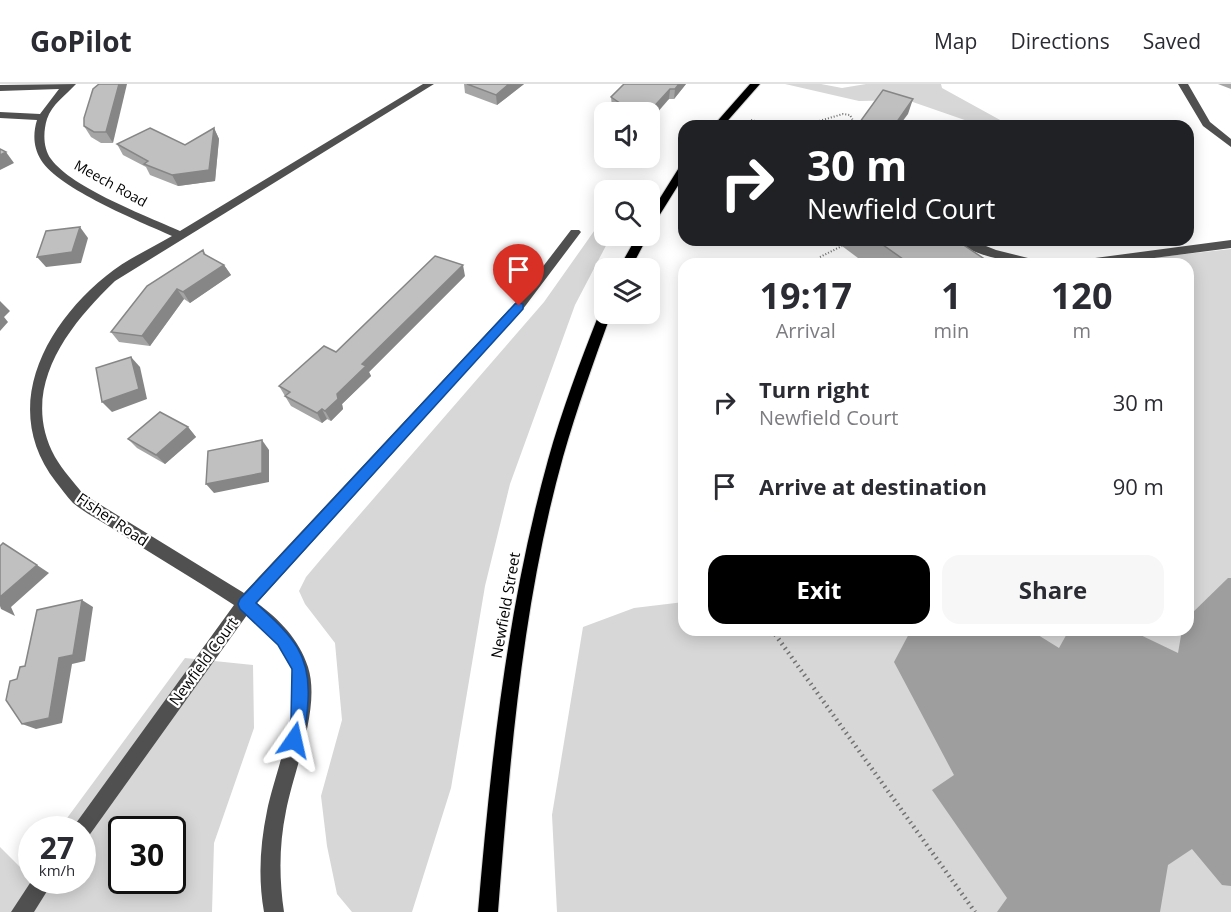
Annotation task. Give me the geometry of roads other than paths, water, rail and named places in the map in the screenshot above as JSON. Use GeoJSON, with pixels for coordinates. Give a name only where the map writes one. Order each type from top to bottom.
{"type":"FeatureCollection","features":[{"type":"Feature","properties":{"kind":"main road"},"geometry":{"type":"LineString","coordinates":[[723,120],[755,84]]}},
{"type":"Feature","properties":{"kind":"main road"},"geometry":{"type":"LineString","coordinates":[[660,206],[678,178]]}},
{"type":"Feature","properties":{"kind":"main road","name":"Newfield Street"},"geometry":{"type":"LineString","coordinates":[[488,912],[495,807],[513,666],[534,546],[556,454],[602,324]]}},
{"type":"Feature","properties":{"kind":"street","name":"Fisher Road"},"geometry":{"type":"LineString","coordinates":[[274,912],[268,870],[272,828],[299,719],[301,682],[299,667],[293,652],[273,628],[245,604],[78,498],[46,454],[38,431],[35,408],[45,362],[70,317],[111,278],[429,84]]}},
{"type":"Feature","properties":{"kind":"street"},"geometry":{"type":"LineString","coordinates":[[1183,84],[1206,124],[1231,144]]}},
{"type":"Feature","properties":{"kind":"street"},"geometry":{"type":"LineString","coordinates":[[0,88],[69,85]]}},
{"type":"Feature","properties":{"kind":"street"},"geometry":{"type":"LineString","coordinates":[[0,115],[41,117],[69,85]]}},
{"type":"Feature","properties":{"kind":"street","name":"Meech Road"},"geometry":{"type":"LineString","coordinates":[[41,117],[42,147],[46,159],[56,169],[118,206],[179,235]]}},
{"type":"Feature","properties":{"kind":"street","name":"Newfield Court"},"geometry":{"type":"LineString","coordinates":[[91,816],[245,604],[519,306],[575,232]]}},
{"type":"Feature","properties":{"kind":"street"},"geometry":{"type":"LineString","coordinates":[[1125,258],[1231,244]]}},
{"type":"Feature","properties":{"kind":"street"},"geometry":{"type":"LineString","coordinates":[[976,246],[1009,258]]}},
{"type":"Feature","properties":{"kind":"street"},"geometry":{"type":"LineString","coordinates":[[21,912],[34,894]]}}]}
